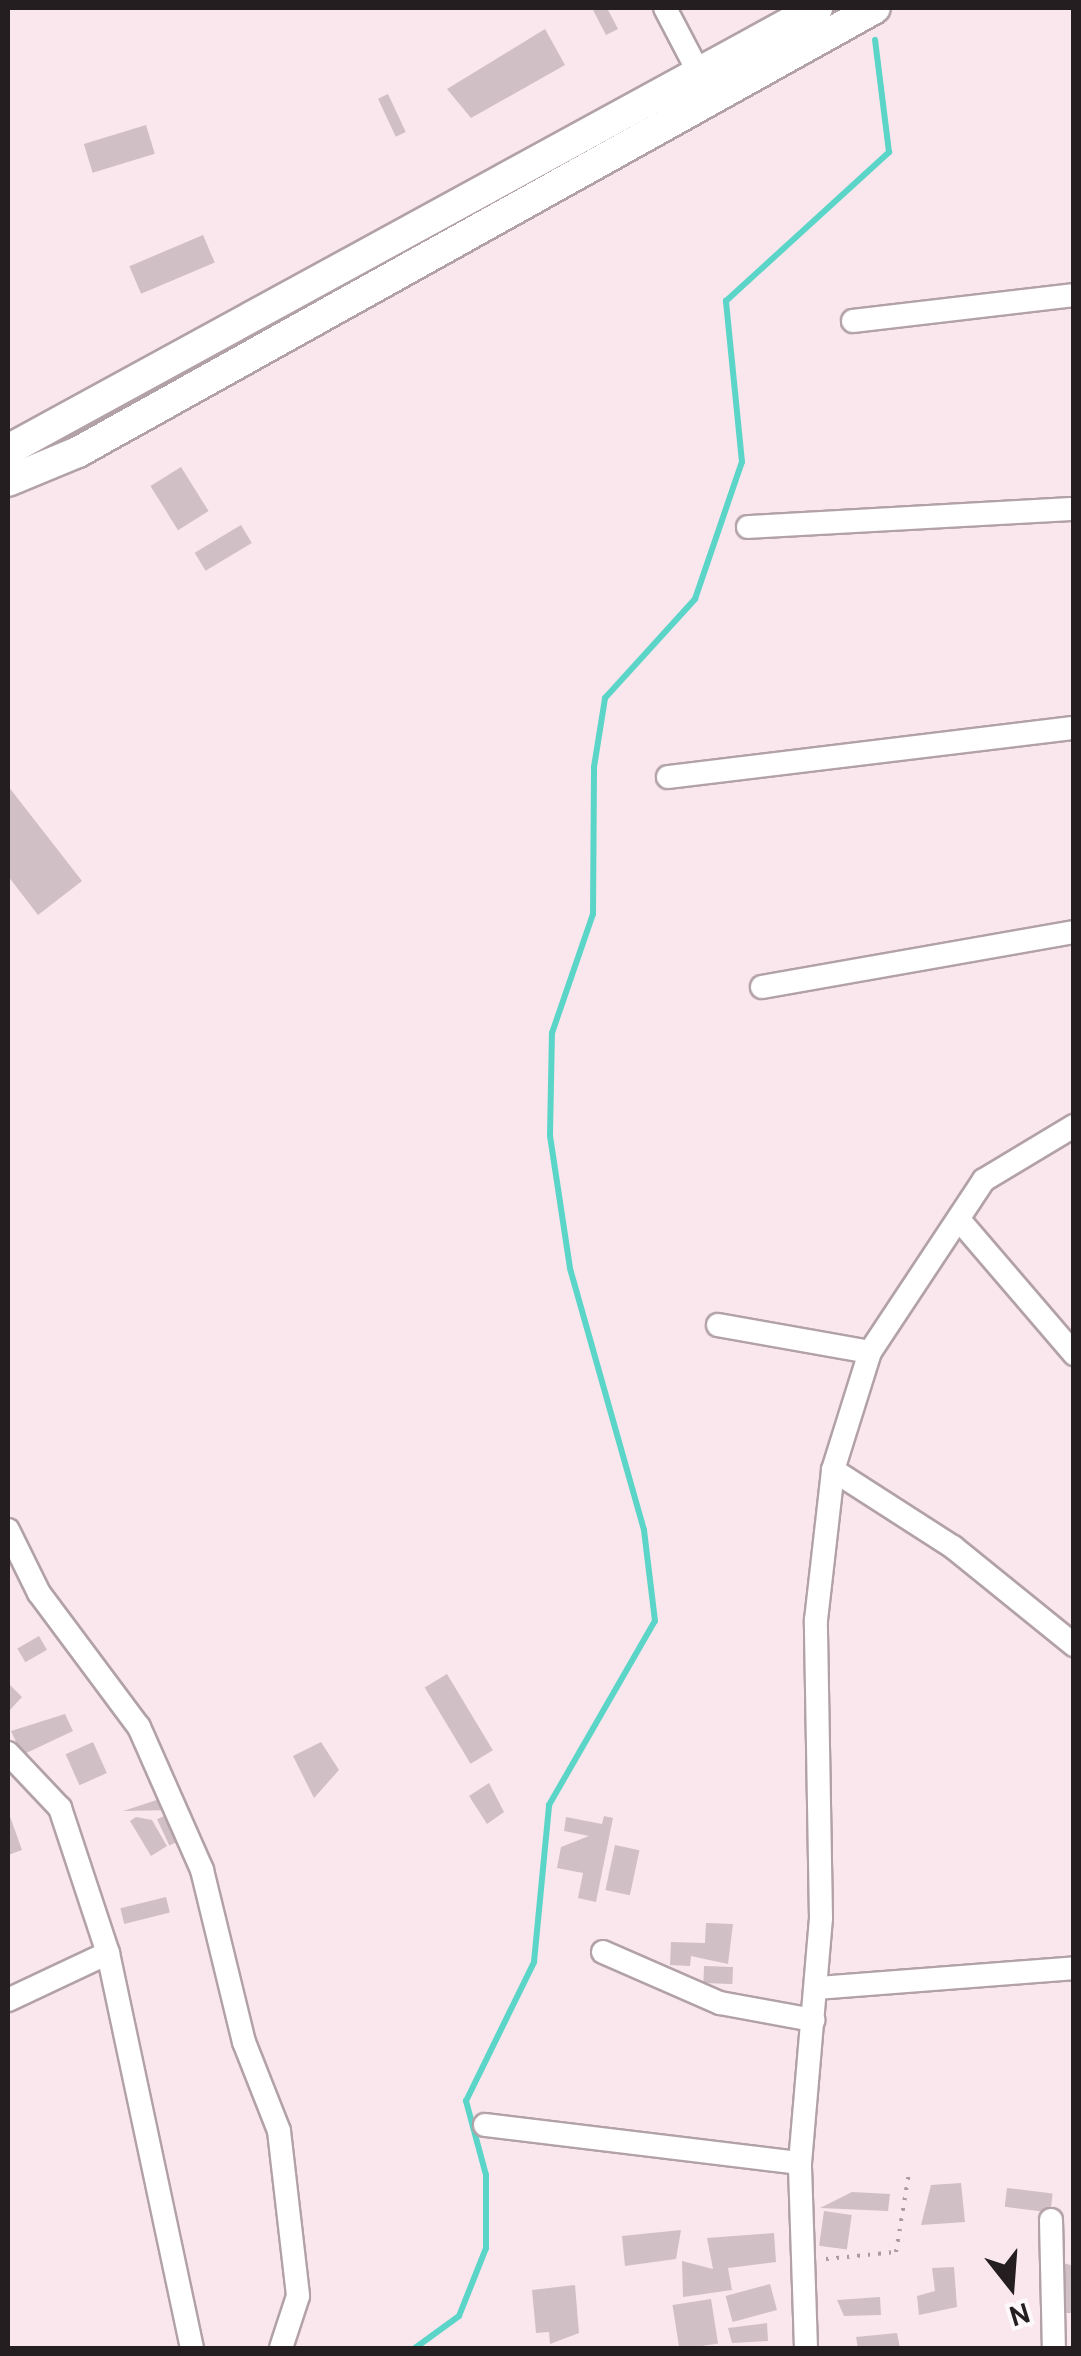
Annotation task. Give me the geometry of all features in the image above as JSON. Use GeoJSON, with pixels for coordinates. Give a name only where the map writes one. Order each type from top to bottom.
{"type":"FeatureCollection","features":[{"type":"Feature","properties":{"kind":"street"},"geometry":{"type":"LineString","coordinates":[[665,8],[699,73]]}},
{"type":"Feature","properties":{"kind":"street"},"geometry":{"type":"LineString","coordinates":[[8,450],[817,8]]}},
{"type":"Feature","properties":{"kind":"street"},"geometry":{"type":"LineString","coordinates":[[8,481],[78,452],[875,8]]}},
{"type":"Feature","properties":{"kind":"street"},"geometry":{"type":"LineString","coordinates":[[853,321],[1074,295]]}},
{"type":"Feature","properties":{"kind":"street"},"geometry":{"type":"LineString","coordinates":[[748,527],[1074,510]]}},
{"type":"Feature","properties":{"kind":"street"},"geometry":{"type":"LineString","coordinates":[[668,778],[1074,728]]}},
{"type":"Feature","properties":{"kind":"street"},"geometry":{"type":"LineString","coordinates":[[762,987],[1074,932]]}},
{"type":"Feature","properties":{"kind":"street"},"geometry":{"type":"LineString","coordinates":[[806,2348],[800,2164],[816,1988],[816,1620],[833,1470],[870,1352],[1004,1162],[1074,1126]]}},
{"type":"Feature","properties":{"kind":"street"},"geometry":{"type":"LineString","coordinates":[[962,1222],[1074,1354]]}},
{"type":"Feature","properties":{"kind":"street"},"geometry":{"type":"LineString","coordinates":[[718,1324],[870,1352]]}},
{"type":"Feature","properties":{"kind":"street"},"geometry":{"type":"LineString","coordinates":[[833,1470],[953,1547],[1074,1644]]}},
{"type":"Feature","properties":{"kind":"street"},"geometry":{"type":"LineString","coordinates":[[8,1530],[39,1593],[139,1728],[202,1870],[244,2042],[279,2131],[298,2296],[281,2348]]}},
{"type":"Feature","properties":{"kind":"street"},"geometry":{"type":"LineString","coordinates":[[8,1753],[60,1808],[108,1953],[192,2348]]}},
{"type":"Feature","properties":{"kind":"street"},"geometry":{"type":"LineString","coordinates":[[603,1952],[720,2003],[813,2020]]}},
{"type":"Feature","properties":{"kind":"street"},"geometry":{"type":"LineString","coordinates":[[8,2000],[108,1953]]}},
{"type":"Feature","properties":{"kind":"street"},"geometry":{"type":"LineString","coordinates":[[816,1988],[1074,1968]]}},
{"type":"Feature","properties":{"kind":"street"},"geometry":{"type":"LineString","coordinates":[[485,2125],[800,2164]]}},
{"type":"Feature","properties":{"kind":"street"},"geometry":{"type":"LineString","coordinates":[[1051,2220],[1054,2348]]}},
{"type":"Feature","properties":{"kind":"path"},"geometry":{"type":"LineString","coordinates":[[801,2260],[896,2252],[908,2174]]}},
{"type":"Feature","properties":{"kind":"building"},"geometry":{"type":"Polygon","coordinates":[[[592,8],[607,8],[618,29],[606,35],[592,8]]]}},
{"type":"Feature","properties":{"kind":"building"},"geometry":{"type":"Polygon","coordinates":[[[545,29],[565,65],[471,118],[447,89],[545,29]]]}},
{"type":"Feature","properties":{"kind":"building"},"geometry":{"type":"Polygon","coordinates":[[[388,94],[406,132],[396,137],[378,99],[388,94]]]}},
{"type":"Feature","properties":{"kind":"building"},"geometry":{"type":"Polygon","coordinates":[[[146,125],[155,154],[93,173],[84,144],[146,125]]]}},
{"type":"Feature","properties":{"kind":"building"},"geometry":{"type":"Polygon","coordinates":[[[203,235],[215,263],[141,294],[129,266],[203,235]]]}},
{"type":"Feature","properties":{"kind":"building"},"geometry":{"type":"Polygon","coordinates":[[[181,467],[209,511],[178,530],[150,486],[181,467]]]}},
{"type":"Feature","properties":{"kind":"building"},"geometry":{"type":"Polygon","coordinates":[[[241,525],[252,543],[206,571],[195,553],[241,525]]]}},
{"type":"Feature","properties":{"kind":"building"},"geometry":{"type":"Polygon","coordinates":[[[8,786],[82,881],[38,915],[8,876],[8,786]]]}},
{"type":"Feature","properties":{"kind":"building"},"geometry":{"type":"Polygon","coordinates":[[[39,1636],[47,1650],[25,1662],[17,1648],[39,1636]]]}},
{"type":"Feature","properties":{"kind":"building"},"geometry":{"type":"Polygon","coordinates":[[[447,1674],[493,1750],[471,1764],[425,1687],[447,1674]]]}},
{"type":"Feature","properties":{"kind":"building"},"geometry":{"type":"Polygon","coordinates":[[[8,1683],[22,1697],[8,1712],[8,1683]]]}},
{"type":"Feature","properties":{"kind":"building"},"geometry":{"type":"Polygon","coordinates":[[[65,1714],[73,1731],[22,1755],[11,1731],[65,1714]]]}},
{"type":"Feature","properties":{"kind":"building"},"geometry":{"type":"Polygon","coordinates":[[[93,1742],[107,1773],[79,1785],[66,1754],[93,1742]]]}},
{"type":"Feature","properties":{"kind":"building"},"geometry":{"type":"Polygon","coordinates":[[[321,1742],[339,1770],[314,1798],[293,1756],[321,1742]]]}},
{"type":"Feature","properties":{"kind":"building"},"geometry":{"type":"Polygon","coordinates":[[[489,1783],[504,1812],[487,1824],[469,1796],[489,1783]]]}},
{"type":"Feature","properties":{"kind":"building"},"geometry":{"type":"Polygon","coordinates":[[[163,1798],[172,1810],[123,1811],[163,1798]]]}},
{"type":"Feature","properties":{"kind":"building"},"geometry":{"type":"Polygon","coordinates":[[[177,1810],[189,1836],[169,1846],[157,1819],[177,1810]]]}},
{"type":"Feature","properties":{"kind":"building"},"geometry":{"type":"Polygon","coordinates":[[[8,1811],[22,1850],[8,1855],[8,1811]]]}},
{"type":"Feature","properties":{"kind":"building"},"geometry":{"type":"Polygon","coordinates":[[[604,1816],[613,1818],[596,1902],[578,1898],[583,1873],[557,1868],[561,1847],[589,1836],[564,1831],[566,1817],[602,1824],[604,1816]]]}},
{"type":"Feature","properties":{"kind":"building"},"geometry":{"type":"Polygon","coordinates":[[[136,1817],[152,1820],[167,1846],[151,1856],[130,1821],[136,1817]]]}},
{"type":"Feature","properties":{"kind":"building"},"geometry":{"type":"Polygon","coordinates":[[[615,1845],[639,1850],[630,1895],[605,1890],[615,1845]]]}},
{"type":"Feature","properties":{"kind":"building"},"geometry":{"type":"Polygon","coordinates":[[[166,1897],[170,1913],[124,1924],[120,1908],[166,1897]]]}},
{"type":"Feature","properties":{"kind":"building"},"geometry":{"type":"Polygon","coordinates":[[[706,1923],[733,1924],[728,1964],[691,1956],[690,1966],[670,1965],[671,1942],[705,1943],[706,1923]]]}},
{"type":"Feature","properties":{"kind":"building"},"geometry":{"type":"Polygon","coordinates":[[[704,1966],[733,1967],[732,1984],[703,1983],[704,1966]]]}},
{"type":"Feature","properties":{"kind":"building"},"geometry":{"type":"Polygon","coordinates":[[[961,2183],[965,2222],[921,2225],[931,2185],[961,2183]]]}},
{"type":"Feature","properties":{"kind":"building"},"geometry":{"type":"Polygon","coordinates":[[[1007,2188],[1053,2194],[1050,2212],[1005,2207],[1007,2188]]]}},
{"type":"Feature","properties":{"kind":"building"},"geometry":{"type":"Polygon","coordinates":[[[852,2192],[890,2194],[888,2211],[820,2208],[852,2192]]]}},
{"type":"Feature","properties":{"kind":"building"},"geometry":{"type":"Polygon","coordinates":[[[824,2211],[852,2215],[847,2250],[819,2246],[824,2211]]]}},
{"type":"Feature","properties":{"kind":"building"},"geometry":{"type":"Polygon","coordinates":[[[681,2230],[676,2259],[625,2266],[622,2236],[681,2230]]]}},
{"type":"Feature","properties":{"kind":"building"},"geometry":{"type":"Polygon","coordinates":[[[774,2233],[776,2262],[728,2268],[732,2290],[683,2297],[682,2261],[713,2269],[707,2238],[774,2233]]]}},
{"type":"Feature","properties":{"kind":"building"},"geometry":{"type":"Polygon","coordinates":[[[1056,2261],[1074,2266],[1074,2313],[1060,2313],[1056,2261]]]}},
{"type":"Feature","properties":{"kind":"building"},"geometry":{"type":"Polygon","coordinates":[[[954,2267],[957,2307],[919,2315],[917,2296],[935,2291],[932,2268],[954,2267]]]}},
{"type":"Feature","properties":{"kind":"building"},"geometry":{"type":"Polygon","coordinates":[[[770,2284],[777,2310],[733,2322],[726,2296],[770,2284]]]}},
{"type":"Feature","properties":{"kind":"building"},"geometry":{"type":"Polygon","coordinates":[[[575,2285],[579,2333],[550,2344],[549,2332],[536,2333],[532,2290],[575,2285]]]}},
{"type":"Feature","properties":{"kind":"building"},"geometry":{"type":"Polygon","coordinates":[[[880,2297],[881,2315],[844,2316],[837,2300],[880,2297]]]}},
{"type":"Feature","properties":{"kind":"building"},"geometry":{"type":"Polygon","coordinates":[[[711,2299],[718,2343],[679,2348],[672,2305],[711,2299]]]}},
{"type":"Feature","properties":{"kind":"building"},"geometry":{"type":"Polygon","coordinates":[[[767,2323],[768,2341],[732,2343],[728,2328],[767,2323]]]}},
{"type":"Feature","properties":{"kind":"building"},"geometry":{"type":"Polygon","coordinates":[[[897,2333],[900,2348],[858,2348],[856,2337],[897,2333]]]}},
{"type":"Feature","properties":{"kind":"waterway"},"geometry":{"type":"LineString","coordinates":[[415,2348],[459,2316],[486,2248],[486,2175],[466,2101],[534,1962],[549,1805],[655,1621],[644,1530],[570,1268],[550,1135],[552,1033],[593,914],[594,767],[605,698],[695,599],[742,462],[726,301],[889,152],[875,40]]}}]}
